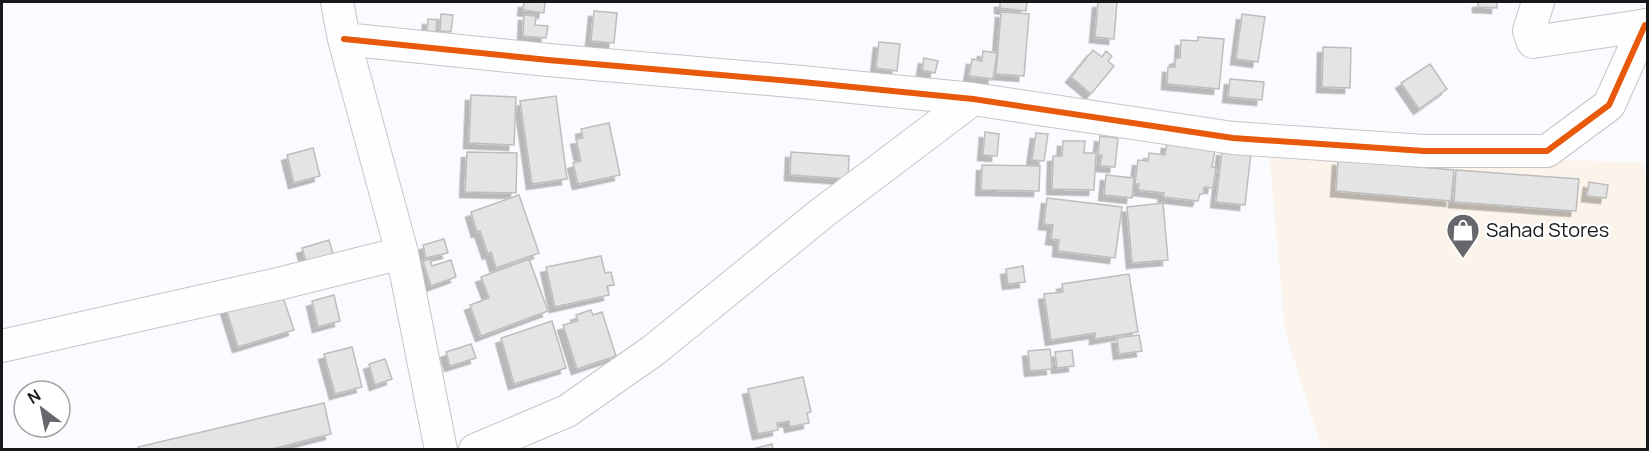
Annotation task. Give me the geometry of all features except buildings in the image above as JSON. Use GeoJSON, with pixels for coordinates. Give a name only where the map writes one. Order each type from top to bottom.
{"type":"FeatureCollection","features":[{"type":"Feature","properties":{"kind":"street"},"geometry":{"type":"LineString","coordinates":[[337,2],[344,39],[402,253],[441,450]]}},
{"type":"Feature","properties":{"kind":"street"},"geometry":{"type":"LineString","coordinates":[[1538,2],[1529,31],[1533,42],[1646,25]]}},
{"type":"Feature","properties":{"kind":"street"},"geometry":{"type":"LineString","coordinates":[[344,39],[973,99],[1233,138],[1424,151],[1547,151],[1609,105],[1646,25]]}},
{"type":"Feature","properties":{"kind":"street"},"geometry":{"type":"LineString","coordinates":[[475,450],[567,411],[635,364],[822,213],[973,99]]}},
{"type":"Feature","properties":{"kind":"street"},"geometry":{"type":"LineString","coordinates":[[2,346],[267,287],[402,253]]}},
{"type":"Feature","properties":{"kind":"shaded area","name":"Sahad Stores"},"geometry":{"type":"Polygon","coordinates":[[[1268,141],[1502,159],[1643,162],[1648,187],[1647,449],[1322,449],[1285,331],[1268,141]]]}},
{"type":"Feature","properties":{"kind":"cycle path"},"geometry":{"type":"LineString","coordinates":[[344,39],[973,99],[1233,138],[1424,151],[1547,151],[1609,105],[1645,25],[1648,25]]}},
{"type":"Feature","properties":{"kind":"place","name":"Sahad Stores"},"geometry":{"type":"Point","coordinates":[1463,259]}}]}
